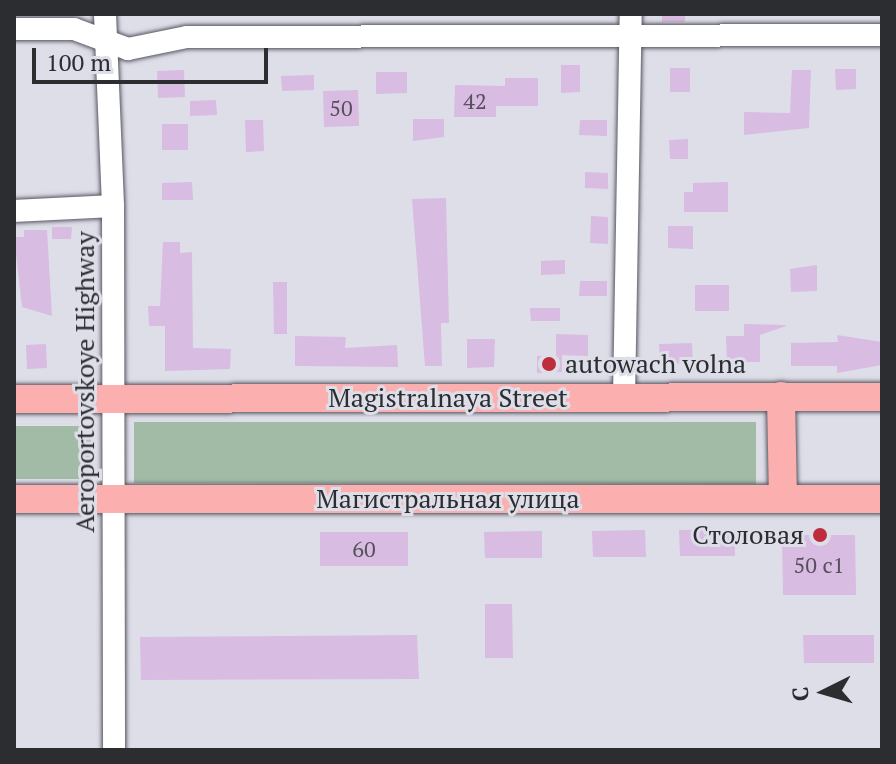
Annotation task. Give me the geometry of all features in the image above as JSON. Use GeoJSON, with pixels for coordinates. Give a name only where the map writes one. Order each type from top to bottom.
{"type":"FeatureCollection","features":[{"type":"Feature","properties":{"kind":"main road"},"geometry":{"type":"LineString","coordinates":[[781,396],[783,497]]}},
{"type":"Feature","properties":{"kind":"main road","name":"Magistralnaya Street"},"geometry":{"type":"LineString","coordinates":[[14,399],[882,397]]}},
{"type":"Feature","properties":{"kind":"main road","name":"Магистральная улица"},"geometry":{"type":"LineString","coordinates":[[14,499],[882,499]]}},
{"type":"Feature","properties":{"kind":"street","name":"Aeroportovskoye Highway"},"geometry":{"type":"LineString","coordinates":[[105,14],[109,38],[113,206],[110,398],[114,750]]}},
{"type":"Feature","properties":{"kind":"street"},"geometry":{"type":"LineString","coordinates":[[624,398],[631,25]]}},
{"type":"Feature","properties":{"kind":"street"},"geometry":{"type":"LineString","coordinates":[[14,29],[74,29],[109,38],[128,49],[187,37],[631,25],[882,35]]}},
{"type":"Feature","properties":{"kind":"street"},"geometry":{"type":"LineString","coordinates":[[14,211],[113,206]]}},
{"type":"Feature","properties":{"kind":"green space"},"geometry":{"type":"Polygon","coordinates":[[[134,422],[756,422],[756,484],[134,483],[134,422]]]}},
{"type":"Feature","properties":{"kind":"green space"},"geometry":{"type":"Polygon","coordinates":[[[14,426],[91,426],[91,479],[14,479],[14,426]]]}},
{"type":"Feature","properties":{"kind":"building"},"geometry":{"type":"Polygon","coordinates":[[[662,14],[685,14],[685,22],[662,22],[662,14]]]}},
{"type":"Feature","properties":{"kind":"building"},"geometry":{"type":"Polygon","coordinates":[[[561,65],[580,65],[580,92],[561,93],[561,65]]]}},
{"type":"Feature","properties":{"kind":"building"},"geometry":{"type":"Polygon","coordinates":[[[670,68],[690,68],[690,92],[670,92],[670,68]]]}},
{"type":"Feature","properties":{"kind":"building"},"geometry":{"type":"Polygon","coordinates":[[[835,69],[856,69],[856,89],[836,90],[835,69]]]}},
{"type":"Feature","properties":{"kind":"building"},"geometry":{"type":"Polygon","coordinates":[[[184,70],[185,97],[158,98],[157,71],[184,70]]]}},
{"type":"Feature","properties":{"kind":"building"},"geometry":{"type":"Polygon","coordinates":[[[792,70],[811,70],[809,128],[744,135],[744,112],[790,113],[792,70]]]}},
{"type":"Feature","properties":{"kind":"building"},"geometry":{"type":"Polygon","coordinates":[[[376,72],[407,72],[407,93],[376,94],[376,72]]]}},
{"type":"Feature","properties":{"kind":"building"},"geometry":{"type":"Polygon","coordinates":[[[314,75],[314,90],[282,91],[281,76],[314,75]]]}},
{"type":"Feature","properties":{"kind":"building"},"geometry":{"type":"Polygon","coordinates":[[[505,78],[538,78],[538,106],[496,106],[496,117],[454,117],[455,85],[505,86],[505,78]]]}},
{"type":"Feature","properties":{"kind":"building"},"geometry":{"type":"Polygon","coordinates":[[[358,90],[359,126],[324,127],[323,91],[358,90]]]}},
{"type":"Feature","properties":{"kind":"building"},"geometry":{"type":"Polygon","coordinates":[[[216,100],[217,115],[190,116],[190,101],[216,100]]]}},
{"type":"Feature","properties":{"kind":"building"},"geometry":{"type":"Polygon","coordinates":[[[413,119],[444,119],[444,137],[413,141],[413,119]]]}},
{"type":"Feature","properties":{"kind":"building"},"geometry":{"type":"Polygon","coordinates":[[[245,120],[263,120],[264,151],[246,152],[245,120]]]}},
{"type":"Feature","properties":{"kind":"building"},"geometry":{"type":"Polygon","coordinates":[[[580,120],[607,120],[607,136],[579,135],[580,120]]]}},
{"type":"Feature","properties":{"kind":"building"},"geometry":{"type":"Polygon","coordinates":[[[162,124],[188,124],[188,150],[162,150],[162,124]]]}},
{"type":"Feature","properties":{"kind":"building"},"geometry":{"type":"Polygon","coordinates":[[[688,139],[688,159],[670,159],[669,140],[688,139]]]}},
{"type":"Feature","properties":{"kind":"building"},"geometry":{"type":"Polygon","coordinates":[[[585,172],[608,173],[608,189],[585,188],[585,172]]]}},
{"type":"Feature","properties":{"kind":"building"},"geometry":{"type":"Polygon","coordinates":[[[192,182],[193,200],[162,200],[162,183],[192,182]]]}},
{"type":"Feature","properties":{"kind":"building"},"geometry":{"type":"Polygon","coordinates":[[[728,182],[728,212],[684,212],[684,192],[693,192],[693,183],[728,182]]]}},
{"type":"Feature","properties":{"kind":"building"},"geometry":{"type":"Polygon","coordinates":[[[446,198],[449,323],[441,323],[442,366],[425,366],[412,199],[446,198]]]}},
{"type":"Feature","properties":{"kind":"building"},"geometry":{"type":"Polygon","coordinates":[[[591,216],[608,217],[608,244],[590,243],[591,216]]]}},
{"type":"Feature","properties":{"kind":"building"},"geometry":{"type":"Polygon","coordinates":[[[668,226],[693,226],[693,249],[668,248],[668,226]]]}},
{"type":"Feature","properties":{"kind":"building"},"geometry":{"type":"Polygon","coordinates":[[[52,227],[72,227],[71,239],[52,239],[52,227]]]}},
{"type":"Feature","properties":{"kind":"building"},"geometry":{"type":"Polygon","coordinates":[[[24,230],[47,230],[52,316],[22,307],[14,237],[24,237],[24,230]]]}},
{"type":"Feature","properties":{"kind":"building"},"geometry":{"type":"Polygon","coordinates":[[[163,242],[180,242],[180,253],[192,252],[193,348],[231,349],[230,369],[165,371],[165,326],[149,326],[148,306],[160,306],[163,242]]]}},
{"type":"Feature","properties":{"kind":"building"},"geometry":{"type":"Polygon","coordinates":[[[565,260],[565,274],[541,275],[541,261],[565,260]]]}},
{"type":"Feature","properties":{"kind":"building"},"geometry":{"type":"Polygon","coordinates":[[[817,265],[817,291],[791,292],[790,269],[817,265]]]}},
{"type":"Feature","properties":{"kind":"building"},"geometry":{"type":"Polygon","coordinates":[[[580,281],[607,281],[607,296],[579,296],[580,281]]]}},
{"type":"Feature","properties":{"kind":"building"},"geometry":{"type":"Polygon","coordinates":[[[273,282],[287,282],[287,334],[274,334],[273,282]]]}},
{"type":"Feature","properties":{"kind":"building"},"geometry":{"type":"Polygon","coordinates":[[[695,285],[729,285],[729,311],[695,311],[695,285]]]}},
{"type":"Feature","properties":{"kind":"building"},"geometry":{"type":"Polygon","coordinates":[[[530,308],[560,308],[560,321],[531,321],[530,308]]]}},
{"type":"Feature","properties":{"kind":"building"},"geometry":{"type":"Polygon","coordinates":[[[744,324],[786,326],[760,335],[760,362],[727,362],[726,336],[744,336],[744,324]]]}},
{"type":"Feature","properties":{"kind":"building"},"geometry":{"type":"Polygon","coordinates":[[[556,334],[588,335],[588,356],[556,355],[556,334]]]}},
{"type":"Feature","properties":{"kind":"building"},"geometry":{"type":"Polygon","coordinates":[[[837,335],[882,342],[882,365],[837,373],[837,366],[791,366],[791,343],[838,342],[837,335]]]}},
{"type":"Feature","properties":{"kind":"building"},"geometry":{"type":"Polygon","coordinates":[[[295,336],[346,337],[345,348],[397,345],[398,367],[295,366],[295,336]]]}},
{"type":"Feature","properties":{"kind":"building"},"geometry":{"type":"Polygon","coordinates":[[[467,339],[495,339],[494,367],[467,368],[467,339]]]}},
{"type":"Feature","properties":{"kind":"building"},"geometry":{"type":"Polygon","coordinates":[[[692,343],[693,363],[660,364],[659,344],[692,343]]]}},
{"type":"Feature","properties":{"kind":"building"},"geometry":{"type":"Polygon","coordinates":[[[46,344],[47,368],[27,369],[26,345],[46,344]]]}},
{"type":"Feature","properties":{"kind":"building","name":"autowach volna"},"geometry":{"type":"Polygon","coordinates":[[[562,355],[562,372],[537,373],[537,356],[562,355]]]}},
{"type":"Feature","properties":{"kind":"building"},"geometry":{"type":"Polygon","coordinates":[[[735,529],[735,556],[680,556],[679,530],[735,529]]]}},
{"type":"Feature","properties":{"kind":"building"},"geometry":{"type":"Polygon","coordinates":[[[645,530],[646,557],[593,557],[592,531],[645,530]]]}},
{"type":"Feature","properties":{"kind":"building"},"geometry":{"type":"Polygon","coordinates":[[[542,531],[542,558],[485,558],[484,532],[542,531]]]}},
{"type":"Feature","properties":{"kind":"building"},"geometry":{"type":"Polygon","coordinates":[[[320,532],[408,532],[408,566],[320,566],[320,532]]]}},
{"type":"Feature","properties":{"kind":"building"},"geometry":{"type":"Polygon","coordinates":[[[782,535],[855,535],[856,595],[783,595],[782,535]]]}},
{"type":"Feature","properties":{"kind":"building"},"geometry":{"type":"Polygon","coordinates":[[[485,604],[512,604],[513,658],[485,658],[485,604]]]}},
{"type":"Feature","properties":{"kind":"building"},"geometry":{"type":"Polygon","coordinates":[[[417,635],[419,679],[141,680],[140,637],[417,635]]]}},
{"type":"Feature","properties":{"kind":"building"},"geometry":{"type":"Polygon","coordinates":[[[803,635],[874,635],[874,663],[804,663],[803,635]]]}},
{"type":"Feature","properties":{"kind":"place","name":"autowach volna"},"geometry":{"type":"Point","coordinates":[549,364]}},
{"type":"Feature","properties":{"kind":"place","name":"Столовая"},"geometry":{"type":"Point","coordinates":[820,535]}}]}
